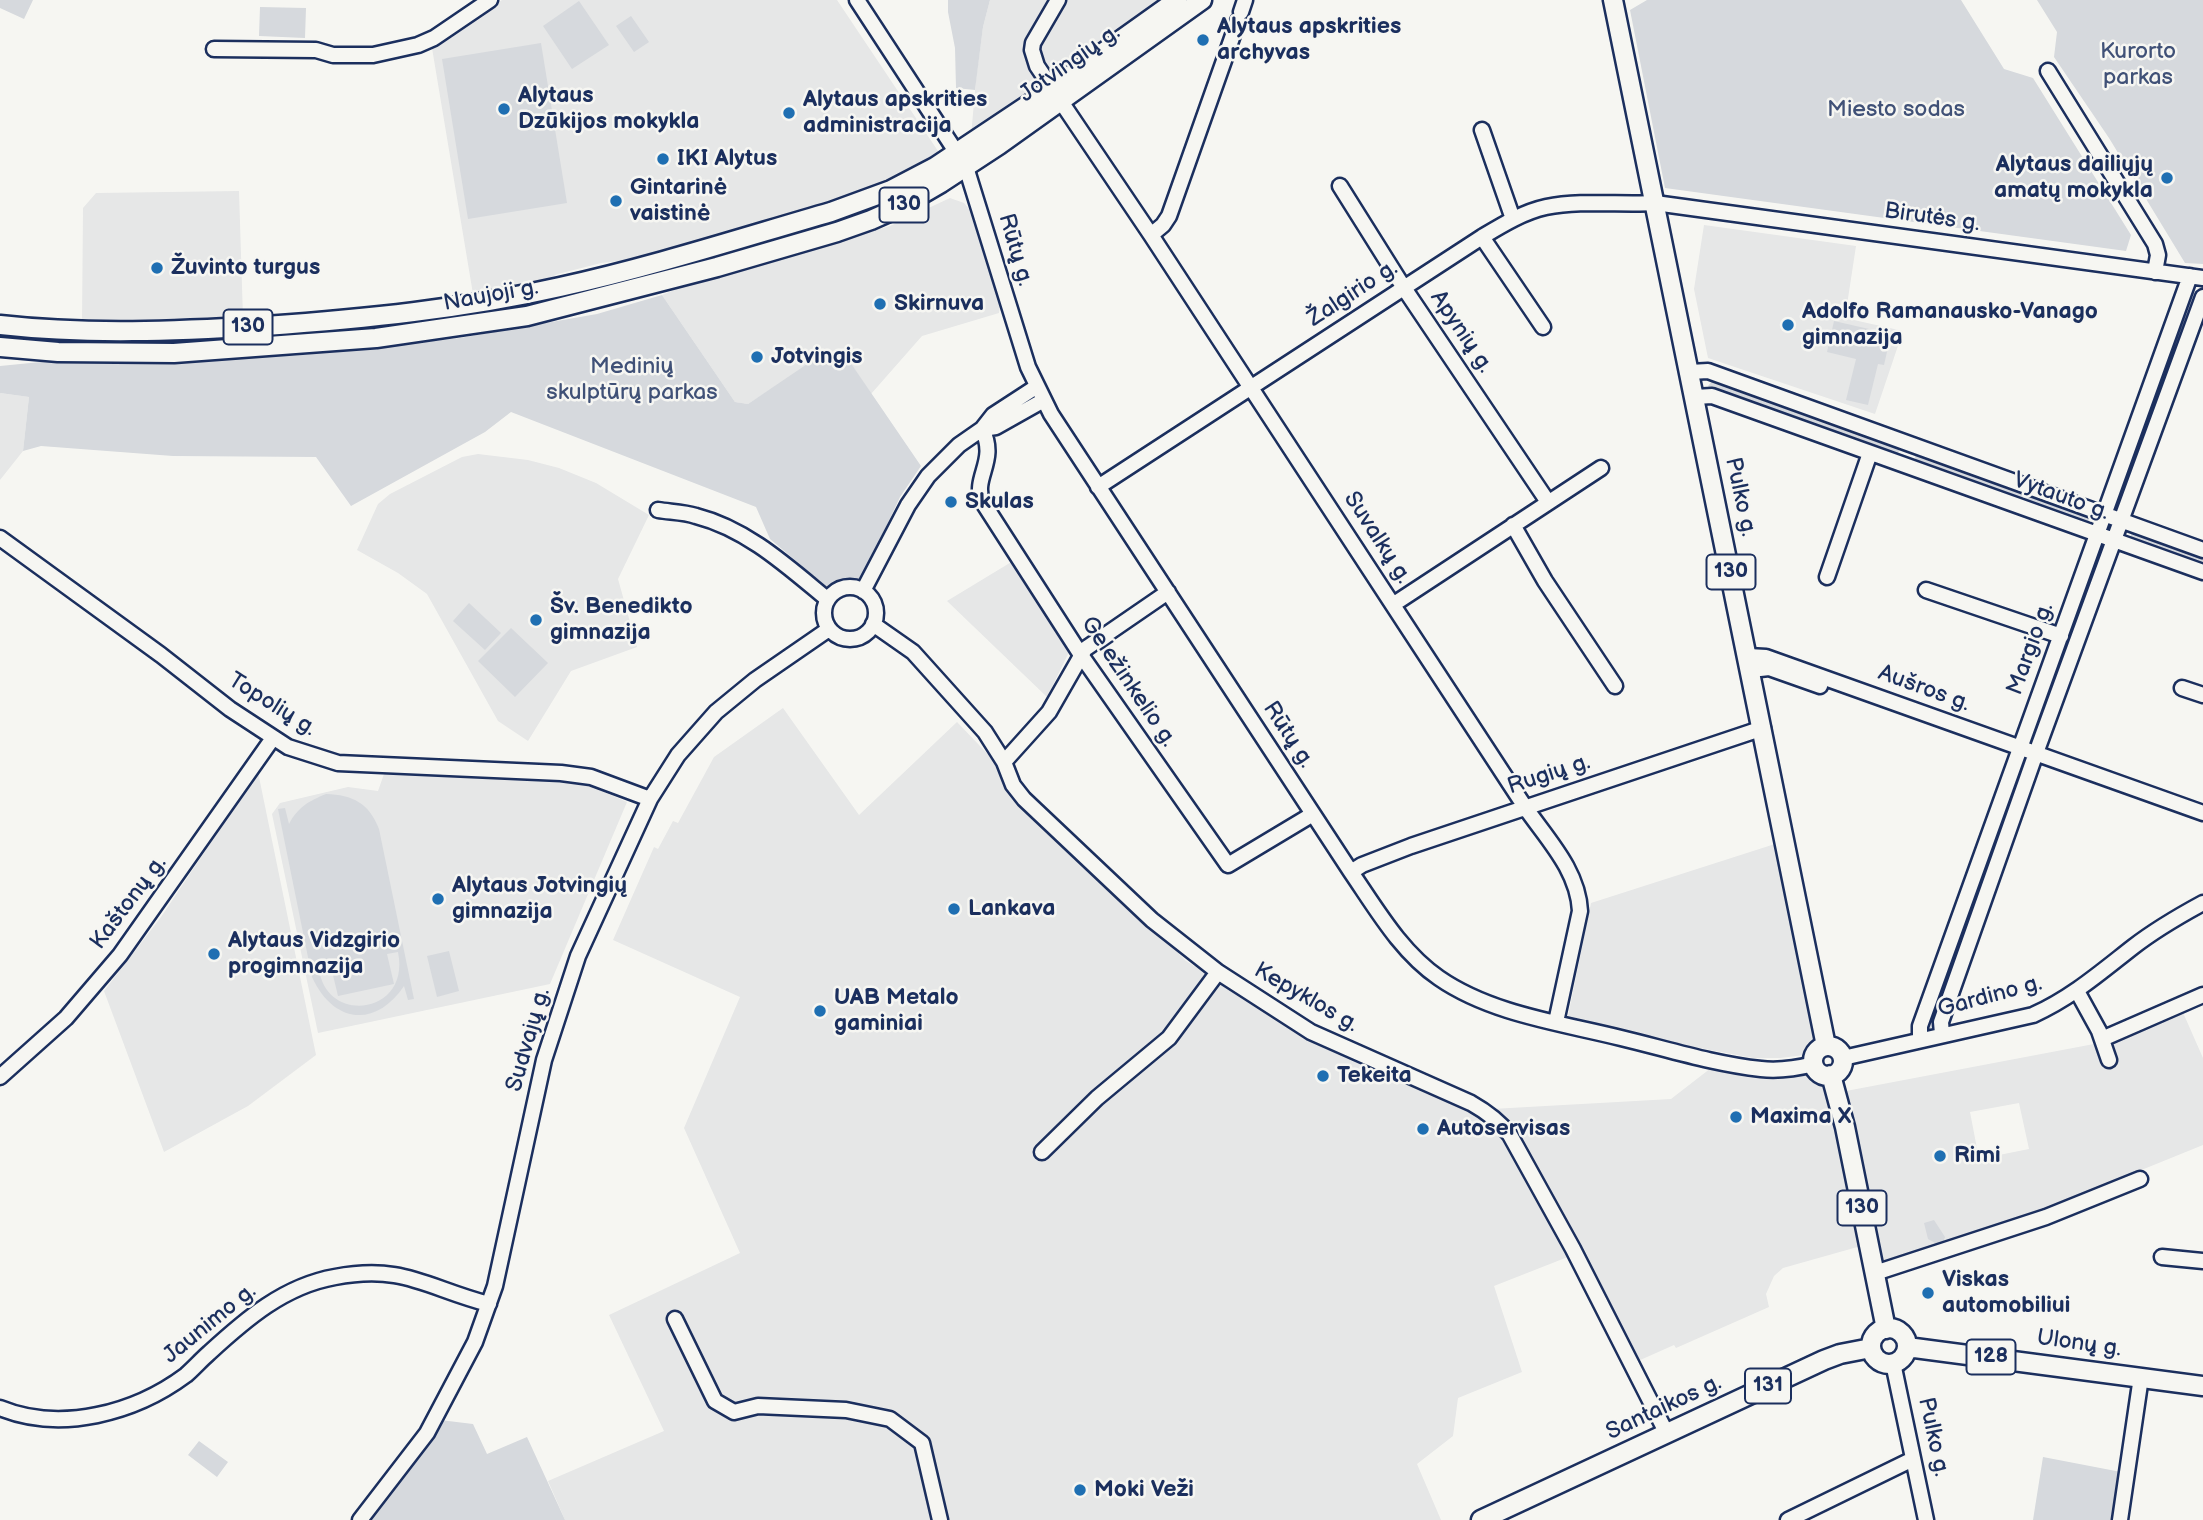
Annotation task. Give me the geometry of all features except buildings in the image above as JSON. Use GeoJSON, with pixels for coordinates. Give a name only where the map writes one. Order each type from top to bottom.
{"type":"FeatureCollection","features":[{"type":"Feature","properties":{"kind":"main road","name":"Jotvingių g."},"geometry":{"type":"LineString","coordinates":[[1056,95],[1177,0]]}},
{"type":"Feature","properties":{"kind":"main road","name":"Jotvingių g."},"geometry":{"type":"LineString","coordinates":[[962,159],[1202,0]]}},
{"type":"Feature","properties":{"kind":"main road","name":"Pulko g."},"geometry":{"type":"LineString","coordinates":[[1613,0],[1826,1046]]}},
{"type":"Feature","properties":{"kind":"main road","name":"Naujoji g."},"geometry":{"type":"LineString","coordinates":[[0,325],[59,331],[171,331],[340,321],[488,301],[584,281],[831,212],[891,190],[962,159]]}},
{"type":"Feature","properties":{"kind":"main road","name":"Naujoji g."},"geometry":{"type":"LineString","coordinates":[[0,347],[58,352],[174,353],[376,338],[491,323],[583,303],[837,232],[898,208],[962,159]]}},
{"type":"Feature","properties":{"kind":"main road"},"geometry":{"type":"LineString","coordinates":[[488,301],[491,323]]}},
{"type":"Feature","properties":{"kind":"main road"},"geometry":{"type":"LineString","coordinates":[[1826,1046],[1835,1047],[1843,1058],[1839,1071],[1831,1075],[1822,1074],[1814,1064],[1818,1050],[1826,1046]]}},
{"type":"Feature","properties":{"kind":"main road","name":"130"},"geometry":{"type":"LineString","coordinates":[[1831,1075],[1845,1127],[1886,1329]]}},
{"type":"Feature","properties":{"kind":"main road"},"geometry":{"type":"LineString","coordinates":[[1886,1329],[1895,1330],[1902,1335],[1906,1347],[1901,1359],[1893,1363],[1879,1361],[1871,1348],[1877,1334],[1886,1329]]}},
{"type":"Feature","properties":{"kind":"main road","name":"Ulonų g."},"geometry":{"type":"LineString","coordinates":[[1906,1347],[2203,1386]]}},
{"type":"Feature","properties":{"kind":"main road","name":"Santaikos g."},"geometry":{"type":"LineString","coordinates":[[1485,1519],[1824,1360],[1871,1348]]}},
{"type":"Feature","properties":{"kind":"street"},"geometry":{"type":"LineString","coordinates":[[214,49],[316,50],[333,55],[373,55],[418,45],[434,38],[490,0]]}},
{"type":"Feature","properties":{"kind":"street","name":"Rūtų g."},"geometry":{"type":"LineString","coordinates":[[857,0],[962,159],[1020,345],[1040,394],[1098,487],[1399,941],[1438,978],[1477,998],[1556,1022],[1764,1070],[1814,1064]]}},
{"type":"Feature","properties":{"kind":"street","name":"Suvalkų g."},"geometry":{"type":"LineString","coordinates":[[1058,0],[1033,43],[1032,50],[1037,66],[1151,234],[1572,875],[1579,897],[1577,927],[1556,1022]]}},
{"type":"Feature","properties":{"kind":"street"},"geometry":{"type":"LineString","coordinates":[[1151,234],[1163,225],[1169,216],[1242,11]]}},
{"type":"Feature","properties":{"kind":"street"},"geometry":{"type":"LineString","coordinates":[[2048,71],[2155,244],[2158,255],[2155,272]]}},
{"type":"Feature","properties":{"kind":"street"},"geometry":{"type":"LineString","coordinates":[[1482,130],[1513,219]]}},
{"type":"Feature","properties":{"kind":"street","name":"Apynių g."},"geometry":{"type":"LineString","coordinates":[[1340,186],[1404,288],[1548,502]]}},
{"type":"Feature","properties":{"kind":"street","name":"Žalgirio g."},"geometry":{"type":"LineString","coordinates":[[1098,487],[1513,219],[1544,208],[1567,205],[1655,203]]}},
{"type":"Feature","properties":{"kind":"street","name":"Birutės g."},"geometry":{"type":"LineString","coordinates":[[1655,203],[2197,277]]}},
{"type":"Feature","properties":{"kind":"street"},"geometry":{"type":"LineString","coordinates":[[1482,237],[1543,327]]}},
{"type":"Feature","properties":{"kind":"street","name":"Margio g."},"geometry":{"type":"LineString","coordinates":[[1920,1039],[1920,1026],[2017,752],[2097,534],[2197,277]]}},
{"type":"Feature","properties":{"kind":"street","name":"Margio g."},"geometry":{"type":"LineString","coordinates":[[1942,1034],[1941,1022],[2034,758],[2203,298]]}},
{"type":"Feature","properties":{"kind":"street","name":"Vytauto g."},"geometry":{"type":"LineString","coordinates":[[1690,372],[1708,371],[2203,550]]}},
{"type":"Feature","properties":{"kind":"street"},"geometry":{"type":"LineString","coordinates":[[863,591],[916,491],[950,453],[982,429],[996,426],[1040,394]]}},
{"type":"Feature","properties":{"kind":"street","name":"Vytauto g."},"geometry":{"type":"LineString","coordinates":[[1695,397],[1712,396],[2203,572]]}},
{"type":"Feature","properties":{"kind":"street","name":"Geležinkelio g."},"geometry":{"type":"LineString","coordinates":[[982,429],[989,449],[980,489],[982,501],[1081,655],[1228,865],[1313,814]]}},
{"type":"Feature","properties":{"kind":"street"},"geometry":{"type":"LineString","coordinates":[[1903,464],[1911,444]]}},
{"type":"Feature","properties":{"kind":"street"},"geometry":{"type":"LineString","coordinates":[[1826,578],[1870,453]]}},
{"type":"Feature","properties":{"kind":"street"},"geometry":{"type":"LineString","coordinates":[[1394,604],[1601,468]]}},
{"type":"Feature","properties":{"kind":"street"},"geometry":{"type":"LineString","coordinates":[[658,510],[694,515],[715,522],[762,546],[827,599]]}},
{"type":"Feature","properties":{"kind":"street"},"geometry":{"type":"LineString","coordinates":[[1513,525],[1545,581],[1615,686]]}},
{"type":"Feature","properties":{"kind":"street","name":"Topolių g."},"geometry":{"type":"LineString","coordinates":[[0,538],[132,633],[230,709],[273,738],[310,755],[338,762],[561,773],[591,777],[650,799]]}},
{"type":"Feature","properties":{"kind":"street"},"geometry":{"type":"LineString","coordinates":[[844,587],[863,591],[873,602],[873,624],[856,638],[842,637],[830,629],[824,611],[827,599],[844,587]]}},
{"type":"Feature","properties":{"kind":"street"},"geometry":{"type":"LineString","coordinates":[[1926,590],[2061,636]]}},
{"type":"Feature","properties":{"kind":"street"},"geometry":{"type":"LineString","coordinates":[[1004,762],[1049,712],[1081,655],[1092,642],[1168,592]]}},
{"type":"Feature","properties":{"kind":"street","name":"Kepyklos g."},"geometry":{"type":"LineString","coordinates":[[873,624],[913,652],[985,732],[1004,762],[1013,785],[1024,799],[1152,920],[1218,972],[1311,1032],[1471,1103],[1502,1125],[1553,1210],[1667,1434]]}},
{"type":"Feature","properties":{"kind":"street","name":"Sudvajų g."},"geometry":{"type":"LineString","coordinates":[[360,1520],[427,1433],[465,1364],[489,1304],[544,1060],[578,957],[650,799],[678,755],[716,712],[755,680],[830,629]]}},
{"type":"Feature","properties":{"kind":"street","name":"Aušros g."},"geometry":{"type":"LineString","coordinates":[[1750,663],[1766,657],[2017,752],[2203,813]]}},
{"type":"Feature","properties":{"kind":"street"},"geometry":{"type":"LineString","coordinates":[[2182,688],[2203,695]]}},
{"type":"Feature","properties":{"kind":"street","name":"Rugių g."},"geometry":{"type":"LineString","coordinates":[[1351,872],[1411,846],[1763,728]]}},
{"type":"Feature","properties":{"kind":"street","name":"Kaštonų g."},"geometry":{"type":"LineString","coordinates":[[0,1077],[66,1018],[120,955],[273,738]]}},
{"type":"Feature","properties":{"kind":"street","name":"Aušros g."},"geometry":{"type":"LineString","coordinates":[[2034,758],[2203,823]]}},
{"type":"Feature","properties":{"kind":"street","name":"Gardino g."},"geometry":{"type":"LineString","coordinates":[[1843,1058],[2033,1015],[2077,991],[2150,935],[2203,903]]}},
{"type":"Feature","properties":{"kind":"street"},"geometry":{"type":"LineString","coordinates":[[1042,1152],[1097,1098],[1168,1038],[1218,972]]}},
{"type":"Feature","properties":{"kind":"street"},"geometry":{"type":"LineString","coordinates":[[2077,991],[2102,1039],[2109,1060]]}},
{"type":"Feature","properties":{"kind":"street"},"geometry":{"type":"LineString","coordinates":[[2102,1039],[2203,995]]}},
{"type":"Feature","properties":{"kind":"street"},"geometry":{"type":"LineString","coordinates":[[1875,1273],[2046,1217],[2140,1179]]}},
{"type":"Feature","properties":{"kind":"street"},"geometry":{"type":"LineString","coordinates":[[2162,1257],[2203,1261]]}},
{"type":"Feature","properties":{"kind":"street","name":"Jaunimo g."},"geometry":{"type":"LineString","coordinates":[[0,1408],[25,1415],[61,1418],[99,1415],[132,1404],[188,1373],[266,1305],[304,1286],[334,1277],[388,1272],[489,1304]]}},
{"type":"Feature","properties":{"kind":"street"},"geometry":{"type":"LineString","coordinates":[[675,1320],[715,1401],[734,1412],[758,1406],[837,1409],[871,1414],[890,1419],[922,1443],[940,1520]]}},
{"type":"Feature","properties":{"kind":"street","name":"Pulko g."},"geometry":{"type":"LineString","coordinates":[[1893,1363],[1926,1520]]}},
{"type":"Feature","properties":{"kind":"street"},"geometry":{"type":"LineString","coordinates":[[2120,1520],[2141,1377]]}},
{"type":"Feature","properties":{"kind":"street"},"geometry":{"type":"LineString","coordinates":[[1788,1520],[1913,1459]]}},
{"type":"Feature","properties":{"kind":"shaded area"},"geometry":{"type":"Polygon","coordinates":[[[502,0],[837,0],[940,154],[900,179],[828,206],[637,259],[601,263],[558,274],[532,285],[473,294],[432,48],[502,0]]]}},
{"type":"Feature","properties":{"kind":"shaded area"},"geometry":{"type":"Polygon","coordinates":[[[990,0],[1171,0],[971,136],[983,27],[990,0]]]}},
{"type":"Feature","properties":{"kind":"shaded area"},"geometry":{"type":"Polygon","coordinates":[[[239,191],[243,318],[82,323],[83,208],[96,193],[239,191]]]}},
{"type":"Feature","properties":{"kind":"shaded area"},"geometry":{"type":"Polygon","coordinates":[[[950,198],[964,203],[969,209],[1000,305],[999,313],[922,336],[871,394],[850,363],[835,371],[768,391],[748,404],[735,402],[662,295],[694,282],[890,226],[950,198]]]}},
{"type":"Feature","properties":{"kind":"shaded area","name":"Adolfo Ramanausko-Vanago gimnazija"},"geometry":{"type":"Polygon","coordinates":[[[1704,225],[1856,246],[1845,318],[1903,331],[1875,414],[1708,358],[1694,289],[1704,225]]]}},
{"type":"Feature","properties":{"kind":"shaded area"},"geometry":{"type":"Polygon","coordinates":[[[0,393],[29,397],[23,451],[0,480],[0,393]]]}},
{"type":"Feature","properties":{"kind":"shaded area","name":"Šv. Benedikto gimnazija"},"geometry":{"type":"Polygon","coordinates":[[[478,454],[528,460],[559,468],[596,483],[649,515],[618,579],[637,647],[571,671],[528,741],[498,721],[427,594],[398,573],[357,550],[378,504],[390,494],[462,457],[478,454]]]}},
{"type":"Feature","properties":{"kind":"shaded area"},"geometry":{"type":"Polygon","coordinates":[[[1013,561],[1070,650],[1047,697],[947,601],[1013,561]]]}},
{"type":"Feature","properties":{"kind":"shaded area"},"geometry":{"type":"Polygon","coordinates":[[[783,708],[859,815],[957,722],[1186,961],[1385,1079],[1392,1063],[1477,1098],[1492,1109],[1671,1099],[1711,1068],[1750,1078],[1815,1075],[1826,1086],[1861,1246],[1783,1268],[1774,1276],[1766,1294],[1769,1307],[1676,1348],[1674,1345],[1638,1361],[1583,1251],[1494,1286],[1522,1372],[1458,1398],[1453,1436],[1417,1464],[1441,1520],[565,1520],[548,1481],[664,1431],[609,1315],[740,1253],[684,1128],[740,997],[613,940],[654,847],[658,849],[673,821],[678,823],[714,757],[783,708]]]}},
{"type":"Feature","properties":{"kind":"shaded area","name":"Alytaus Vidzgirio progimnazija"},"geometry":{"type":"Polygon","coordinates":[[[258,772],[316,1055],[248,1106],[164,1152],[104,991],[161,917],[258,772]]]}},
{"type":"Feature","properties":{"kind":"shaded area","name":"Alytaus Jotvingių gimnazija"},"geometry":{"type":"Polygon","coordinates":[[[384,774],[574,779],[627,802],[550,984],[318,1033],[272,814],[280,803],[348,787],[378,791],[384,774]]]}},
{"type":"Feature","properties":{"kind":"shaded area"},"geometry":{"type":"Polygon","coordinates":[[[1778,843],[1817,1042],[1805,1055],[1753,1058],[1689,1046],[1568,1016],[1591,903],[1778,843]]]}},
{"type":"Feature","properties":{"kind":"shaded area"},"geometry":{"type":"Polygon","coordinates":[[[2181,1008],[2203,1058],[2203,1145],[2001,1227],[1881,1271],[1846,1091],[2094,1044],[2181,1008]],[[2019,1103],[1970,1112],[1979,1159],[2029,1149],[2019,1103]]]}},
{"type":"Feature","properties":{"kind":"green space"},"geometry":{"type":"Polygon","coordinates":[[[0,0],[33,0],[24,19],[0,8],[0,0]]]}},
{"type":"Feature","properties":{"kind":"green space"},"geometry":{"type":"Polygon","coordinates":[[[948,0],[990,0],[983,27],[975,90],[956,88],[955,48],[948,0]]]}},
{"type":"Feature","properties":{"kind":"green space","name":"Miesto sodas"},"geometry":{"type":"Polygon","coordinates":[[[1647,0],[1961,0],[2004,69],[2033,78],[2131,235],[2126,251],[1665,188],[1630,10],[1647,0]]]}},
{"type":"Feature","properties":{"kind":"green space","name":"Kurorto parkas"},"geometry":{"type":"Polygon","coordinates":[[[2037,0],[2203,0],[2203,264],[2185,263],[2109,138],[2054,57],[2057,32],[2037,0]]]}},
{"type":"Feature","properties":{"kind":"green space"},"geometry":{"type":"Polygon","coordinates":[[[579,1],[609,45],[572,69],[543,26],[579,1]]]}},
{"type":"Feature","properties":{"kind":"green space"},"geometry":{"type":"Polygon","coordinates":[[[260,7],[306,8],[305,38],[259,36],[260,7]]]}},
{"type":"Feature","properties":{"kind":"green space"},"geometry":{"type":"Polygon","coordinates":[[[631,16],[649,42],[634,52],[616,26],[631,16]]]}},
{"type":"Feature","properties":{"kind":"green space"},"geometry":{"type":"Polygon","coordinates":[[[541,43],[567,203],[468,219],[442,59],[541,43]]]}},
{"type":"Feature","properties":{"kind":"green space"},"geometry":{"type":"Polygon","coordinates":[[[897,198],[855,216],[791,237],[529,307],[529,303],[807,229],[897,198]]]}},
{"type":"Feature","properties":{"kind":"green space","name":"Medinių skulptūrų parkas"},"geometry":{"type":"Polygon","coordinates":[[[662,295],[735,402],[748,404],[822,354],[835,370],[850,362],[921,466],[900,497],[862,578],[827,587],[770,539],[756,507],[511,412],[485,432],[351,506],[316,457],[173,456],[41,446],[23,451],[29,397],[0,393],[0,366],[51,361],[160,363],[302,355],[460,338],[597,314],[662,295]]]}},
{"type":"Feature","properties":{"kind":"green space"},"geometry":{"type":"Polygon","coordinates":[[[2181,318],[2189,321],[2118,508],[2113,505],[2181,318]]]}},
{"type":"Feature","properties":{"kind":"green space"},"geometry":{"type":"Polygon","coordinates":[[[1834,321],[1891,334],[1884,365],[1878,364],[1868,405],[1846,400],[1856,359],[1827,352],[1834,321]]]}},
{"type":"Feature","properties":{"kind":"green space"},"geometry":{"type":"Polygon","coordinates":[[[405,323],[339,332],[142,343],[290,334],[405,323]]]}},
{"type":"Feature","properties":{"kind":"green space"},"geometry":{"type":"Polygon","coordinates":[[[0,336],[142,343],[69,343],[0,336]]]}},
{"type":"Feature","properties":{"kind":"green space"},"geometry":{"type":"Polygon","coordinates":[[[1713,380],[1901,448],[1896,456],[1712,390],[1708,386],[1713,380]]]}},
{"type":"Feature","properties":{"kind":"green space"},"geometry":{"type":"Polygon","coordinates":[[[1918,453],[2090,516],[2088,523],[1916,463],[1915,457],[1918,453]]]}},
{"type":"Feature","properties":{"kind":"green space"},"geometry":{"type":"Polygon","coordinates":[[[2132,532],[2203,556],[2203,567],[2129,540],[2132,532]]]}},
{"type":"Feature","properties":{"kind":"green space"},"geometry":{"type":"Polygon","coordinates":[[[2098,547],[2105,549],[2034,740],[2029,738],[2098,547]]]}},
{"type":"Feature","properties":{"kind":"green space"},"geometry":{"type":"Polygon","coordinates":[[[469,603],[501,633],[485,650],[453,621],[469,603]]]}},
{"type":"Feature","properties":{"kind":"green space"},"geometry":{"type":"Polygon","coordinates":[[[511,628],[548,663],[515,697],[478,661],[511,628]]]}},
{"type":"Feature","properties":{"kind":"green space"},"geometry":{"type":"Polygon","coordinates":[[[2022,762],[2026,769],[1931,1029],[1928,1030],[1926,1028],[2022,762]]]}},
{"type":"Feature","properties":{"kind":"green space"},"geometry":{"type":"Polygon","coordinates":[[[326,794],[344,796],[359,802],[370,813],[379,829],[414,999],[408,1000],[404,986],[393,1000],[368,1014],[355,1015],[331,1004],[312,977],[278,809],[285,808],[289,824],[300,809],[326,794]],[[398,952],[387,954],[394,984],[338,996],[331,967],[319,969],[325,987],[336,999],[350,1005],[366,1005],[381,1000],[392,989],[399,973],[398,952]]]}},
{"type":"Feature","properties":{"kind":"green space"},"geometry":{"type":"Polygon","coordinates":[[[449,951],[459,991],[437,997],[427,956],[449,951]]]}},
{"type":"Feature","properties":{"kind":"green space"},"geometry":{"type":"Polygon","coordinates":[[[1934,1220],[1945,1237],[1943,1243],[1937,1244],[1928,1239],[1924,1223],[1934,1220]]]}},
{"type":"Feature","properties":{"kind":"green space"},"geometry":{"type":"Polygon","coordinates":[[[440,1420],[473,1424],[487,1454],[527,1437],[565,1520],[368,1520],[417,1458],[440,1420]]]}},
{"type":"Feature","properties":{"kind":"green space"},"geometry":{"type":"Polygon","coordinates":[[[199,1441],[228,1462],[217,1477],[188,1455],[199,1441]]]}},
{"type":"Feature","properties":{"kind":"green space"},"geometry":{"type":"Polygon","coordinates":[[[2043,1457],[2121,1472],[2112,1520],[2033,1520],[2043,1457]]]}},
{"type":"Feature","properties":{"kind":"place","name":"Alytaus apskrities archyvas"},"geometry":{"type":"Point","coordinates":[1203,40]}},
{"type":"Feature","properties":{"kind":"place","name":"Alytaus Dzūkijos mokykla"},"geometry":{"type":"Point","coordinates":[504,109]}},
{"type":"Feature","properties":{"kind":"place","name":"Alytaus apskrities administracija"},"geometry":{"type":"Point","coordinates":[789,113]}},
{"type":"Feature","properties":{"kind":"place","name":"IKI Alytus"},"geometry":{"type":"Point","coordinates":[663,159]}},
{"type":"Feature","properties":{"kind":"place","name":"Alytaus dailiųjų amatų mokykla"},"geometry":{"type":"Point","coordinates":[2167,178]}},
{"type":"Feature","properties":{"kind":"place","name":"Gintarinė vaistinė"},"geometry":{"type":"Point","coordinates":[616,201]}},
{"type":"Feature","properties":{"kind":"place","name":"Žuvinto turgus"},"geometry":{"type":"Point","coordinates":[157,268]}},
{"type":"Feature","properties":{"kind":"place","name":"Skirnuva"},"geometry":{"type":"Point","coordinates":[880,304]}},
{"type":"Feature","properties":{"kind":"place","name":"Adolfo Ramanausko-Vanago gimnazija"},"geometry":{"type":"Point","coordinates":[1788,325]}},
{"type":"Feature","properties":{"kind":"place","name":"Jotvingis"},"geometry":{"type":"Point","coordinates":[757,357]}},
{"type":"Feature","properties":{"kind":"place","name":"Skulas"},"geometry":{"type":"Point","coordinates":[951,502]}},
{"type":"Feature","properties":{"kind":"place","name":"Šv. Benedikto gimnazija"},"geometry":{"type":"Point","coordinates":[536,620]}},
{"type":"Feature","properties":{"kind":"place","name":"Alytaus Jotvingių gimnazija"},"geometry":{"type":"Point","coordinates":[438,899]}},
{"type":"Feature","properties":{"kind":"place","name":"Lankava"},"geometry":{"type":"Point","coordinates":[954,909]}},
{"type":"Feature","properties":{"kind":"place","name":"Alytaus Vidzgirio progimnazija"},"geometry":{"type":"Point","coordinates":[214,954]}},
{"type":"Feature","properties":{"kind":"place","name":"UAB Metalo gaminiai"},"geometry":{"type":"Point","coordinates":[820,1011]}},
{"type":"Feature","properties":{"kind":"place","name":"Tekeita"},"geometry":{"type":"Point","coordinates":[1323,1076]}},
{"type":"Feature","properties":{"kind":"place","name":"Maxima X"},"geometry":{"type":"Point","coordinates":[1736,1117]}},
{"type":"Feature","properties":{"kind":"place","name":"Autoservisas"},"geometry":{"type":"Point","coordinates":[1423,1129]}},
{"type":"Feature","properties":{"kind":"place","name":"Rimi"},"geometry":{"type":"Point","coordinates":[1940,1156]}},
{"type":"Feature","properties":{"kind":"place","name":"Viskas automobiliui"},"geometry":{"type":"Point","coordinates":[1928,1293]}},
{"type":"Feature","properties":{"kind":"place","name":"Moki Veži"},"geometry":{"type":"Point","coordinates":[1080,1490]}}]}
